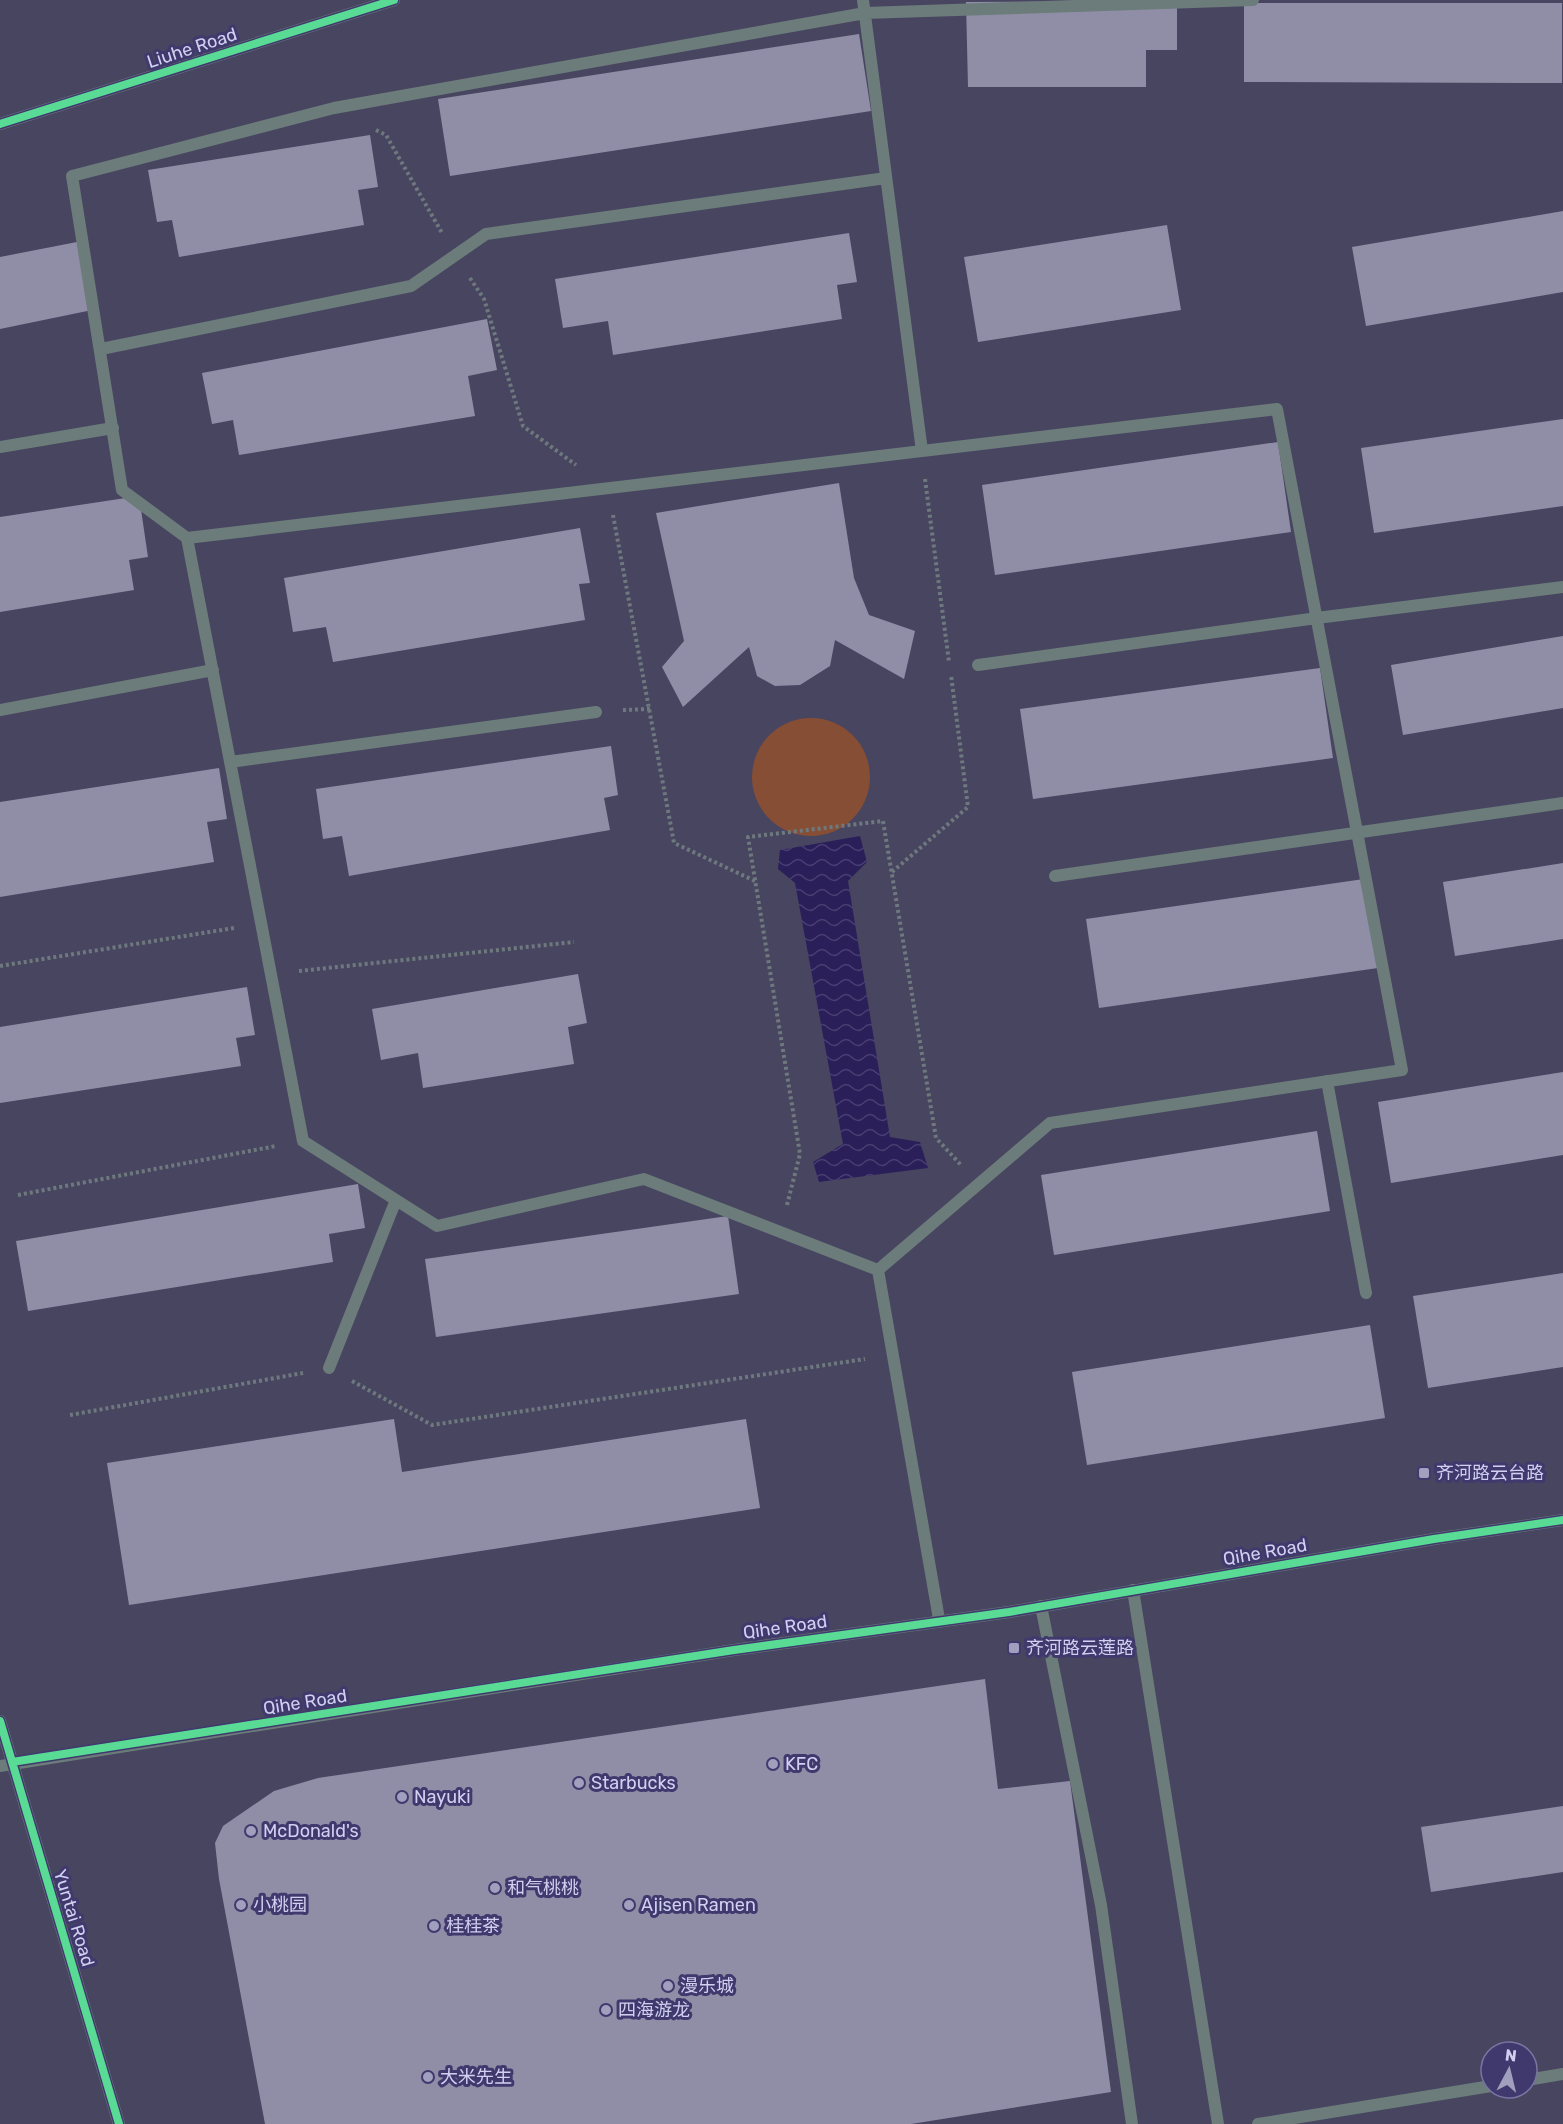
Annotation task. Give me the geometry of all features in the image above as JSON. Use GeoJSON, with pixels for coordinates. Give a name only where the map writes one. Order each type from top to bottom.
{"type":"FeatureCollection","features":[{"type":"Feature","properties":{"kind":"street","name":"Liuhe Road"},"geometry":{"type":"LineString","coordinates":[[0,124],[394,0]]}},
{"type":"Feature","properties":{"kind":"street"},"geometry":{"type":"LineString","coordinates":[[863,0],[922,451]]}},
{"type":"Feature","properties":{"kind":"street"},"geometry":{"type":"LineString","coordinates":[[878,1270],[644,1179],[437,1227],[303,1141],[187,538],[122,490],[72,176],[334,108],[865,13],[1253,0]]}},
{"type":"Feature","properties":{"kind":"street"},"geometry":{"type":"LineString","coordinates":[[101,349],[411,286],[486,234],[886,178]]}},
{"type":"Feature","properties":{"kind":"street"},"geometry":{"type":"LineString","coordinates":[[187,538],[1277,409],[1402,1070],[1050,1124],[878,1270]]}},
{"type":"Feature","properties":{"kind":"street"},"geometry":{"type":"LineString","coordinates":[[0,447],[113,428]]}},
{"type":"Feature","properties":{"kind":"street"},"geometry":{"type":"LineString","coordinates":[[978,665],[1563,587]]}},
{"type":"Feature","properties":{"kind":"street"},"geometry":{"type":"LineString","coordinates":[[0,710],[213,670]]}},
{"type":"Feature","properties":{"kind":"street"},"geometry":{"type":"LineString","coordinates":[[230,762],[596,712]]}},
{"type":"Feature","properties":{"kind":"street"},"geometry":{"type":"LineString","coordinates":[[1055,876],[1563,803]]}},
{"type":"Feature","properties":{"kind":"street"},"geometry":{"type":"LineString","coordinates":[[1327,1081],[1366,1293]]}},
{"type":"Feature","properties":{"kind":"street"},"geometry":{"type":"LineString","coordinates":[[329,1368],[396,1200]]}},
{"type":"Feature","properties":{"kind":"street"},"geometry":{"type":"LineString","coordinates":[[878,1270],[939,1619]]}},
{"type":"Feature","properties":{"kind":"street","name":"Qihe Road"},"geometry":{"type":"LineString","coordinates":[[6,1764],[939,1619],[1041,1606],[1434,1539],[1563,1520]]}},
{"type":"Feature","properties":{"kind":"street"},"geometry":{"type":"LineString","coordinates":[[1133,1590],[1218,2124]]}},
{"type":"Feature","properties":{"kind":"street"},"geometry":{"type":"LineString","coordinates":[[1041,1606],[1101,1905],[1132,2124]]}},
{"type":"Feature","properties":{"kind":"street","name":"Yuntai Road"},"geometry":{"type":"LineString","coordinates":[[0,1721],[6,1764],[119,2124]]}},
{"type":"Feature","properties":{"kind":"street"},"geometry":{"type":"LineString","coordinates":[[1539,2078],[1563,2074]]}},
{"type":"Feature","properties":{"kind":"street"},"geometry":{"type":"LineString","coordinates":[[1258,2124],[1479,2088]]}},
{"type":"Feature","properties":{"kind":"path"},"geometry":{"type":"LineString","coordinates":[[334,108],[386,135],[455,256],[484,299],[523,426],[608,488],[674,843],[755,881]]}},
{"type":"Feature","properties":{"kind":"path"},"geometry":{"type":"LineString","coordinates":[[892,872],[968,807],[922,451]]}},
{"type":"Feature","properties":{"kind":"path"},"geometry":{"type":"LineString","coordinates":[[780,1232],[800,1155],[748,837],[883,821],[936,1138],[979,1184]]}},
{"type":"Feature","properties":{"kind":"path"},"geometry":{"type":"LineString","coordinates":[[0,966],[261,923]]}},
{"type":"Feature","properties":{"kind":"path"},"geometry":{"type":"LineString","coordinates":[[271,974],[574,942]]}},
{"type":"Feature","properties":{"kind":"path"},"geometry":{"type":"LineString","coordinates":[[18,1195],[303,1141]]}},
{"type":"Feature","properties":{"kind":"path"},"geometry":{"type":"LineString","coordinates":[[70,1415],[329,1368],[432,1425],[893,1355]]}},
{"type":"Feature","properties":{"kind":"shaded area"},"geometry":{"type":"Polygon","coordinates":[[[811,718],[834,722],[853,735],[866,754],[870,777],[866,800],[853,819],[834,832],[811,836],[788,832],[769,819],[756,800],[752,777],[756,754],[769,735],[788,722],[811,718]]]}},
{"type":"Feature","properties":{"kind":"water"},"geometry":{"type":"Polygon","coordinates":[[[860,836],[867,862],[848,881],[890,1137],[920,1142],[928,1168],[819,1182],[813,1162],[843,1144],[795,883],[778,869],[780,850],[860,836]]]}},
{"type":"Feature","properties":{"kind":"building"},"geometry":{"type":"Polygon","coordinates":[[[1177,1],[1177,50],[1146,50],[1146,87],[968,87],[966,2],[1177,1]]]}},
{"type":"Feature","properties":{"kind":"building"},"geometry":{"type":"Polygon","coordinates":[[[1244,3],[1562,3],[1562,83],[1244,82],[1244,3]]]}},
{"type":"Feature","properties":{"kind":"building"},"geometry":{"type":"Polygon","coordinates":[[[859,34],[871,111],[450,176],[438,99],[859,34]]]}},
{"type":"Feature","properties":{"kind":"building"},"geometry":{"type":"Polygon","coordinates":[[[370,135],[378,187],[358,190],[364,225],[179,257],[172,220],[157,222],[148,170],[370,135]]]}},
{"type":"Feature","properties":{"kind":"building"},"geometry":{"type":"Polygon","coordinates":[[[1563,211],[1563,292],[1366,326],[1352,247],[1563,211]]]}},
{"type":"Feature","properties":{"kind":"building"},"geometry":{"type":"Polygon","coordinates":[[[1167,225],[1181,310],[978,342],[964,257],[1167,225]]]}},
{"type":"Feature","properties":{"kind":"building"},"geometry":{"type":"Polygon","coordinates":[[[849,233],[857,282],[837,285],[842,319],[613,355],[608,321],[563,328],[555,279],[849,233]]]}},
{"type":"Feature","properties":{"kind":"building"},"geometry":{"type":"Polygon","coordinates":[[[82,241],[97,309],[0,329],[0,257],[82,241]]]}},
{"type":"Feature","properties":{"kind":"building"},"geometry":{"type":"Polygon","coordinates":[[[487,319],[497,370],[468,376],[475,416],[239,455],[233,420],[212,424],[202,373],[487,319]]]}},
{"type":"Feature","properties":{"kind":"building"},"geometry":{"type":"Polygon","coordinates":[[[1563,419],[1563,506],[1374,533],[1361,448],[1563,419]]]}},
{"type":"Feature","properties":{"kind":"building"},"geometry":{"type":"Polygon","coordinates":[[[1278,442],[1291,532],[995,575],[982,485],[1278,442]]]}},
{"type":"Feature","properties":{"kind":"building"},"geometry":{"type":"Polygon","coordinates":[[[839,483],[854,578],[869,615],[915,631],[904,679],[835,640],[830,666],[800,685],[775,686],[757,676],[749,647],[683,707],[662,667],[684,641],[656,513],[839,483]]]}},
{"type":"Feature","properties":{"kind":"building"},"geometry":{"type":"Polygon","coordinates":[[[139,496],[148,557],[129,560],[134,590],[0,612],[0,517],[139,496]]]}},
{"type":"Feature","properties":{"kind":"building"},"geometry":{"type":"Polygon","coordinates":[[[580,528],[590,583],[579,584],[585,620],[333,662],[326,627],[293,632],[284,578],[580,528]]]}},
{"type":"Feature","properties":{"kind":"building"},"geometry":{"type":"Polygon","coordinates":[[[1563,636],[1563,708],[1403,735],[1391,665],[1563,636]]]}},
{"type":"Feature","properties":{"kind":"building"},"geometry":{"type":"Polygon","coordinates":[[[1320,668],[1333,758],[1033,799],[1020,709],[1320,668]]]}},
{"type":"Feature","properties":{"kind":"building"},"geometry":{"type":"Polygon","coordinates":[[[611,746],[618,795],[604,798],[610,830],[349,876],[342,836],[323,839],[316,789],[611,746]]]}},
{"type":"Feature","properties":{"kind":"building"},"geometry":{"type":"Polygon","coordinates":[[[219,768],[227,819],[207,822],[214,862],[0,897],[0,802],[219,768]]]}},
{"type":"Feature","properties":{"kind":"building"},"geometry":{"type":"Polygon","coordinates":[[[1563,863],[1563,939],[1455,956],[1443,882],[1563,863]]]}},
{"type":"Feature","properties":{"kind":"building"},"geometry":{"type":"Polygon","coordinates":[[[1364,879],[1378,968],[1099,1008],[1086,919],[1364,879]]]}},
{"type":"Feature","properties":{"kind":"building"},"geometry":{"type":"Polygon","coordinates":[[[578,974],[587,1023],[568,1027],[574,1064],[423,1088],[418,1053],[381,1060],[372,1009],[578,974]]]}},
{"type":"Feature","properties":{"kind":"building"},"geometry":{"type":"Polygon","coordinates":[[[247,987],[255,1035],[236,1038],[241,1066],[0,1103],[0,1027],[247,987]]]}},
{"type":"Feature","properties":{"kind":"building"},"geometry":{"type":"Polygon","coordinates":[[[1563,1072],[1563,1155],[1391,1183],[1378,1102],[1563,1072]]]}},
{"type":"Feature","properties":{"kind":"building"},"geometry":{"type":"Polygon","coordinates":[[[1317,1131],[1330,1211],[1054,1255],[1041,1175],[1317,1131]]]}},
{"type":"Feature","properties":{"kind":"building"},"geometry":{"type":"Polygon","coordinates":[[[358,1184],[365,1228],[329,1234],[333,1262],[28,1311],[16,1241],[358,1184]]]}},
{"type":"Feature","properties":{"kind":"building"},"geometry":{"type":"Polygon","coordinates":[[[728,1216],[739,1294],[436,1337],[425,1259],[728,1216]]]}},
{"type":"Feature","properties":{"kind":"building"},"geometry":{"type":"Polygon","coordinates":[[[1563,1273],[1563,1367],[1428,1388],[1413,1296],[1563,1273]]]}},
{"type":"Feature","properties":{"kind":"building"},"geometry":{"type":"Polygon","coordinates":[[[1370,1325],[1385,1418],[1087,1465],[1072,1372],[1370,1325]]]}},
{"type":"Feature","properties":{"kind":"building"},"geometry":{"type":"Polygon","coordinates":[[[394,1419],[402,1472],[746,1419],[760,1508],[129,1605],[107,1463],[394,1419]]]}},
{"type":"Feature","properties":{"kind":"building","name":"漫乐城"},"geometry":{"type":"Polygon","coordinates":[[[985,1679],[998,1789],[1070,1781],[1111,2092],[911,2124],[265,2124],[219,1879],[215,1843],[223,1826],[274,1791],[318,1778],[985,1679]]]}},
{"type":"Feature","properties":{"kind":"building"},"geometry":{"type":"Polygon","coordinates":[[[1563,1806],[1563,1872],[1431,1892],[1421,1827],[1563,1806]]]}},
{"type":"Feature","properties":{"kind":"cycle path"},"geometry":{"type":"LineString","coordinates":[[0,124],[394,0]]}},
{"type":"Feature","properties":{"kind":"cycle path"},"geometry":{"type":"LineString","coordinates":[[12,1762],[734,1650],[1009,1612],[1434,1539],[1563,1520]]}},
{"type":"Feature","properties":{"kind":"cycle path"},"geometry":{"type":"LineString","coordinates":[[0,1721],[119,2124]]}},
{"type":"Feature","properties":{"kind":"place","name":"齐河路云台路"},"geometry":{"type":"Point","coordinates":[1424,1473]}},
{"type":"Feature","properties":{"kind":"place","name":"齐河路云莲路"},"geometry":{"type":"Point","coordinates":[1014,1648]}},
{"type":"Feature","properties":{"kind":"place","name":"KFC"},"geometry":{"type":"Point","coordinates":[773,1764]}},
{"type":"Feature","properties":{"kind":"place","name":"Starbucks"},"geometry":{"type":"Point","coordinates":[579,1783]}},
{"type":"Feature","properties":{"kind":"place","name":"Nayuki"},"geometry":{"type":"Point","coordinates":[402,1797]}},
{"type":"Feature","properties":{"kind":"place","name":"McDonald's"},"geometry":{"type":"Point","coordinates":[251,1831]}},
{"type":"Feature","properties":{"kind":"place","name":"和气桃桃"},"geometry":{"type":"Point","coordinates":[495,1888]}},
{"type":"Feature","properties":{"kind":"place","name":"小桃园"},"geometry":{"type":"Point","coordinates":[241,1905]}},
{"type":"Feature","properties":{"kind":"place","name":"Ajisen Ramen"},"geometry":{"type":"Point","coordinates":[629,1905]}},
{"type":"Feature","properties":{"kind":"place","name":"桂桂茶"},"geometry":{"type":"Point","coordinates":[434,1926]}},
{"type":"Feature","properties":{"kind":"place","name":"漫乐城"},"geometry":{"type":"Point","coordinates":[668,1986]}},
{"type":"Feature","properties":{"kind":"place","name":"四海游龙"},"geometry":{"type":"Point","coordinates":[606,2010]}},
{"type":"Feature","properties":{"kind":"place","name":"大米先生"},"geometry":{"type":"Point","coordinates":[428,2077]}}]}
